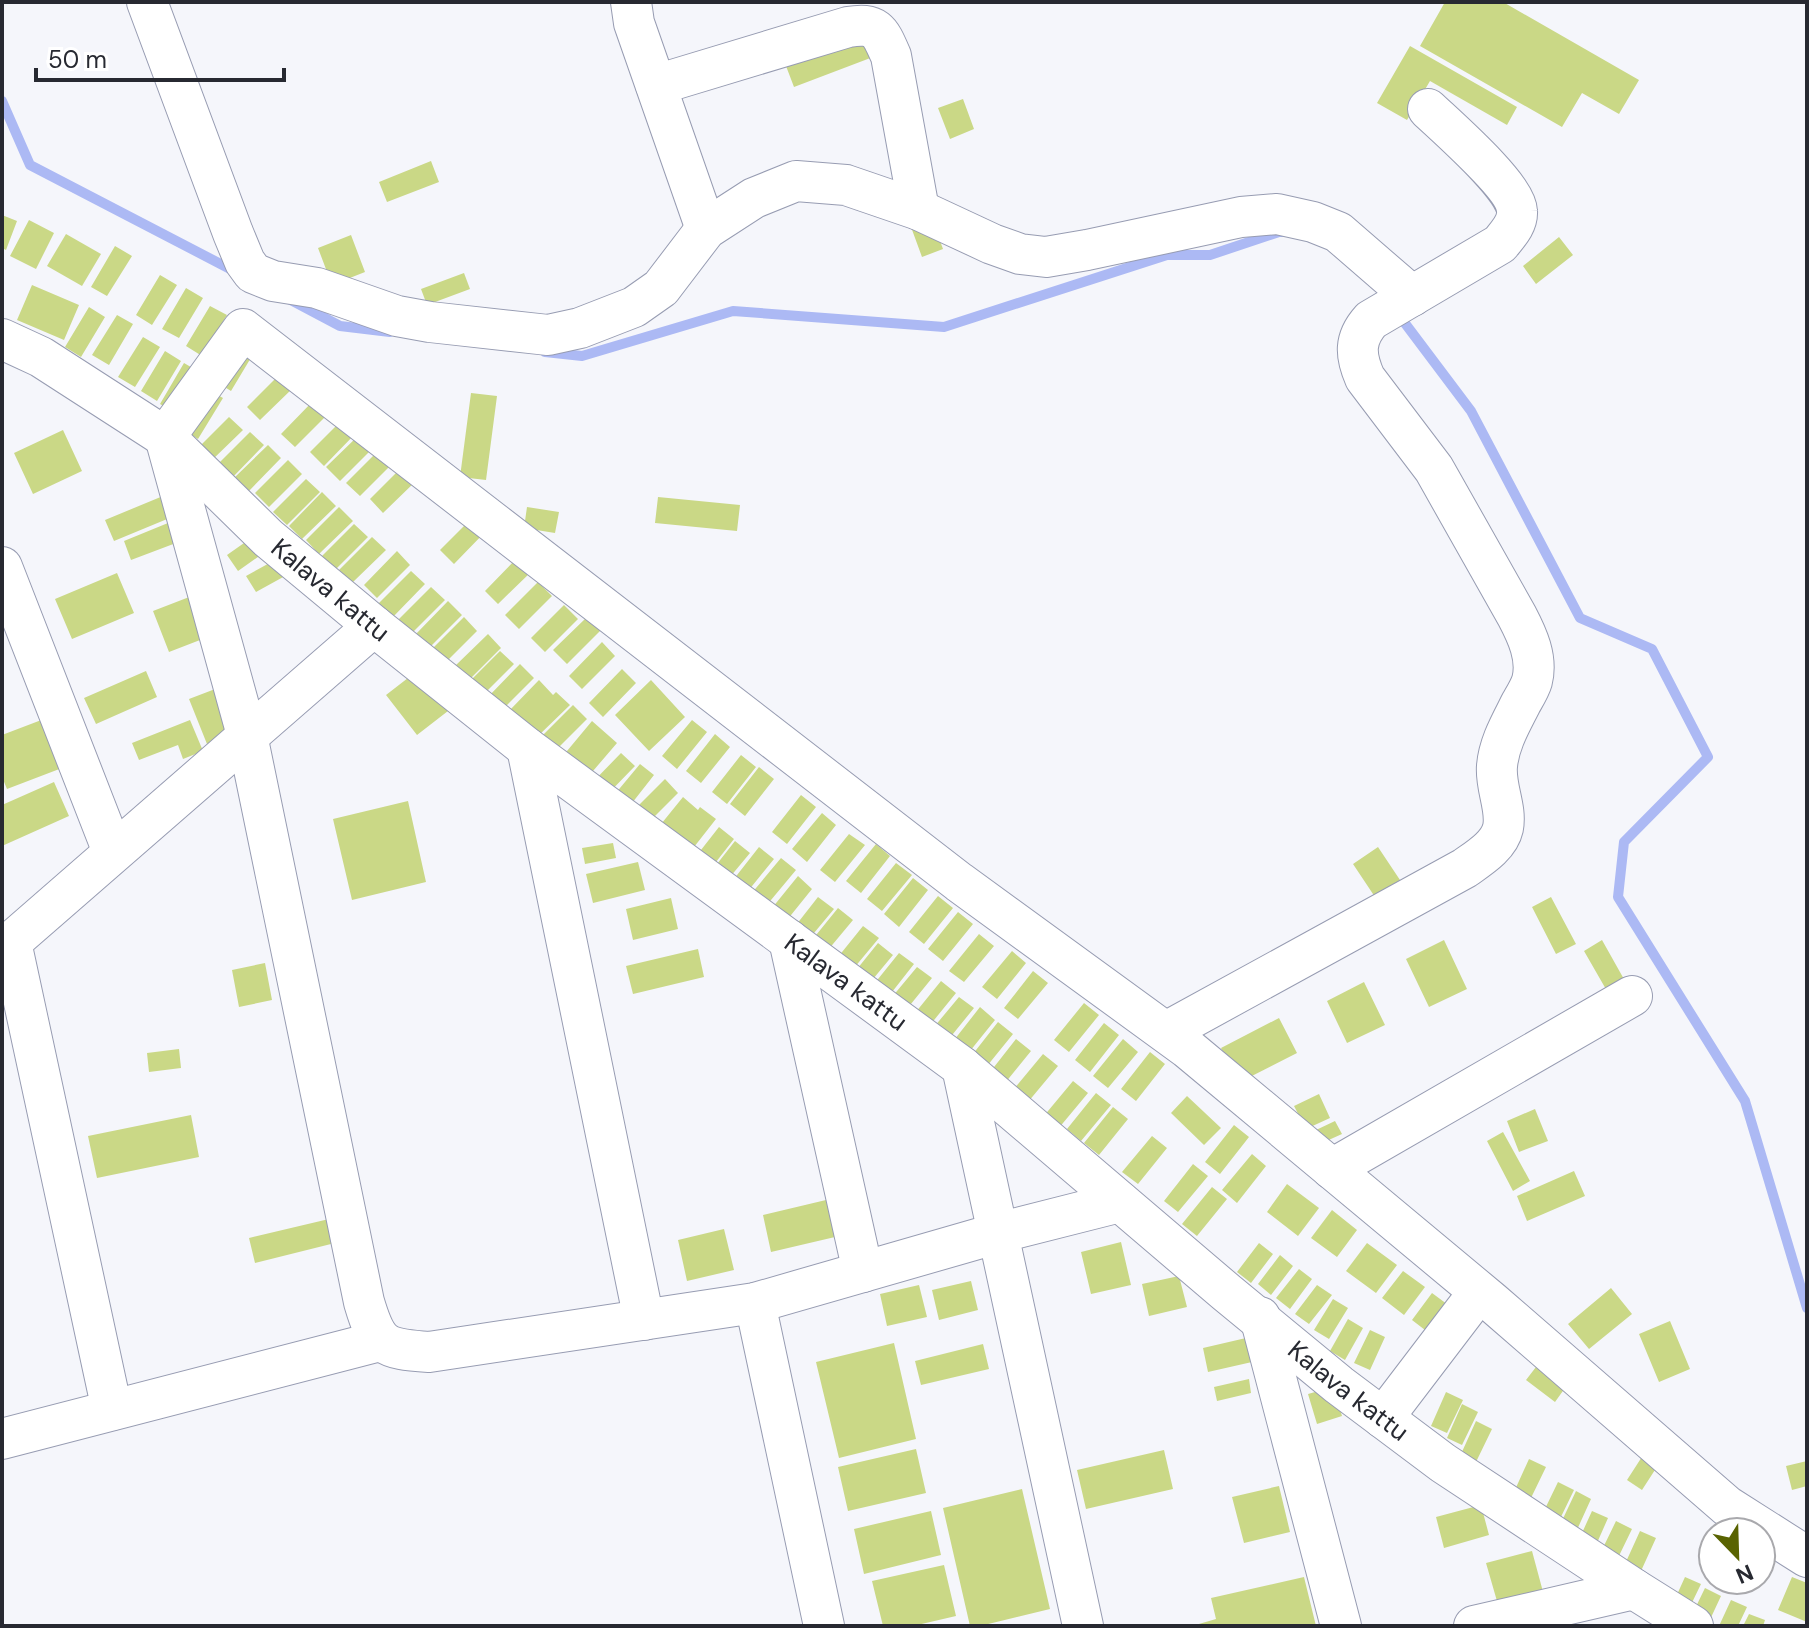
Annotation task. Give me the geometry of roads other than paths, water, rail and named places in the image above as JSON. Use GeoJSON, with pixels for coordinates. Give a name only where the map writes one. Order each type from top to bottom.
{"type":"FeatureCollection","features":[{"type":"Feature","properties":{"kind":"street"},"geometry":{"type":"LineString","coordinates":[[147,2],[245,262],[253,273],[260,301],[959,882],[1166,1032],[1479,1292],[1727,1506],[1807,1557]]}},
{"type":"Feature","properties":{"kind":"street"},"geometry":{"type":"LineString","coordinates":[[631,2],[634,23],[706,229]]}},
{"type":"Feature","properties":{"kind":"street"},"geometry":{"type":"LineString","coordinates":[[656,85],[848,27],[870,26],[881,34],[891,56],[919,210]]}},
{"type":"Feature","properties":{"kind":"street"},"geometry":{"type":"LineString","coordinates":[[1166,1032],[1465,868],[1494,845],[1503,829],[1497,766],[1508,728],[1533,680],[1529,641],[1434,469],[1365,378],[1357,351],[1358,339],[1371,320],[1500,244],[1514,227],[1517,217],[1517,208],[1504,185],[1428,109]]}},
{"type":"Feature","properties":{"kind":"street"},"geometry":{"type":"LineString","coordinates":[[1120,1202],[998,1233],[755,1303],[429,1352],[393,1348],[380,1341],[372,1330],[364,1302],[247,735],[165,437],[260,301],[317,288],[397,316],[430,322],[548,335],[580,328],[634,307],[661,288],[706,229],[754,198],[796,181],[846,185],[919,210],[992,244],[1020,254],[1046,257],[1241,217],[1277,214],[1313,222],[1338,232],[1401,302]]}},
{"type":"Feature","properties":{"kind":"street","name":"Kalava kattu"},"geometry":{"type":"LineString","coordinates":[[2,339],[41,357],[165,437],[268,538],[374,626],[527,748],[962,1067],[1339,1385],[1443,1463],[1693,1626]]}},
{"type":"Feature","properties":{"kind":"street"},"geometry":{"type":"LineString","coordinates":[[2,373],[41,357]]}},
{"type":"Feature","properties":{"kind":"street"},"geometry":{"type":"LineString","coordinates":[[2,567],[113,852]]}},
{"type":"Feature","properties":{"kind":"street"},"geometry":{"type":"LineString","coordinates":[[112,1410],[6,946],[374,626]]}},
{"type":"Feature","properties":{"kind":"street"},"geometry":{"type":"LineString","coordinates":[[527,748],[644,1320]]}},
{"type":"Feature","properties":{"kind":"street"},"geometry":{"type":"LineString","coordinates":[[789,940],[863,1272]]}},
{"type":"Feature","properties":{"kind":"street"},"geometry":{"type":"LineString","coordinates":[[1332,1169],[1632,996]]}},
{"type":"Feature","properties":{"kind":"street"},"geometry":{"type":"LineString","coordinates":[[962,1067],[1083,1626]]}},
{"type":"Feature","properties":{"kind":"street"},"geometry":{"type":"LineString","coordinates":[[1383,1418],[1479,1292]]}},
{"type":"Feature","properties":{"kind":"street"},"geometry":{"type":"LineString","coordinates":[[755,1303],[824,1626]]}},
{"type":"Feature","properties":{"kind":"street"},"geometry":{"type":"LineString","coordinates":[[1260,1317],[1341,1626]]}},
{"type":"Feature","properties":{"kind":"street"},"geometry":{"type":"LineString","coordinates":[[2,1439],[380,1341]]}},
{"type":"Feature","properties":{"kind":"street"},"geometry":{"type":"LineString","coordinates":[[1474,1626],[1562,1616],[1634,1589]]}},
{"type":"Feature","properties":{"kind":"waterway"},"geometry":{"type":"LineString","coordinates":[[2,101],[30,165],[236,272]]}},
{"type":"Feature","properties":{"kind":"waterway"},"geometry":{"type":"LineString","coordinates":[[545,352],[582,356],[733,311],[944,327],[1167,255],[1210,255],[1282,232]]}},
{"type":"Feature","properties":{"kind":"waterway"},"geometry":{"type":"LineString","coordinates":[[289,299],[340,326],[390,332]]}},
{"type":"Feature","properties":{"kind":"waterway"},"geometry":{"type":"LineString","coordinates":[[1398,314],[1471,411],[1580,618],[1652,649],[1708,757],[1624,842],[1618,897],[1745,1101],[1807,1308]]}}]}
